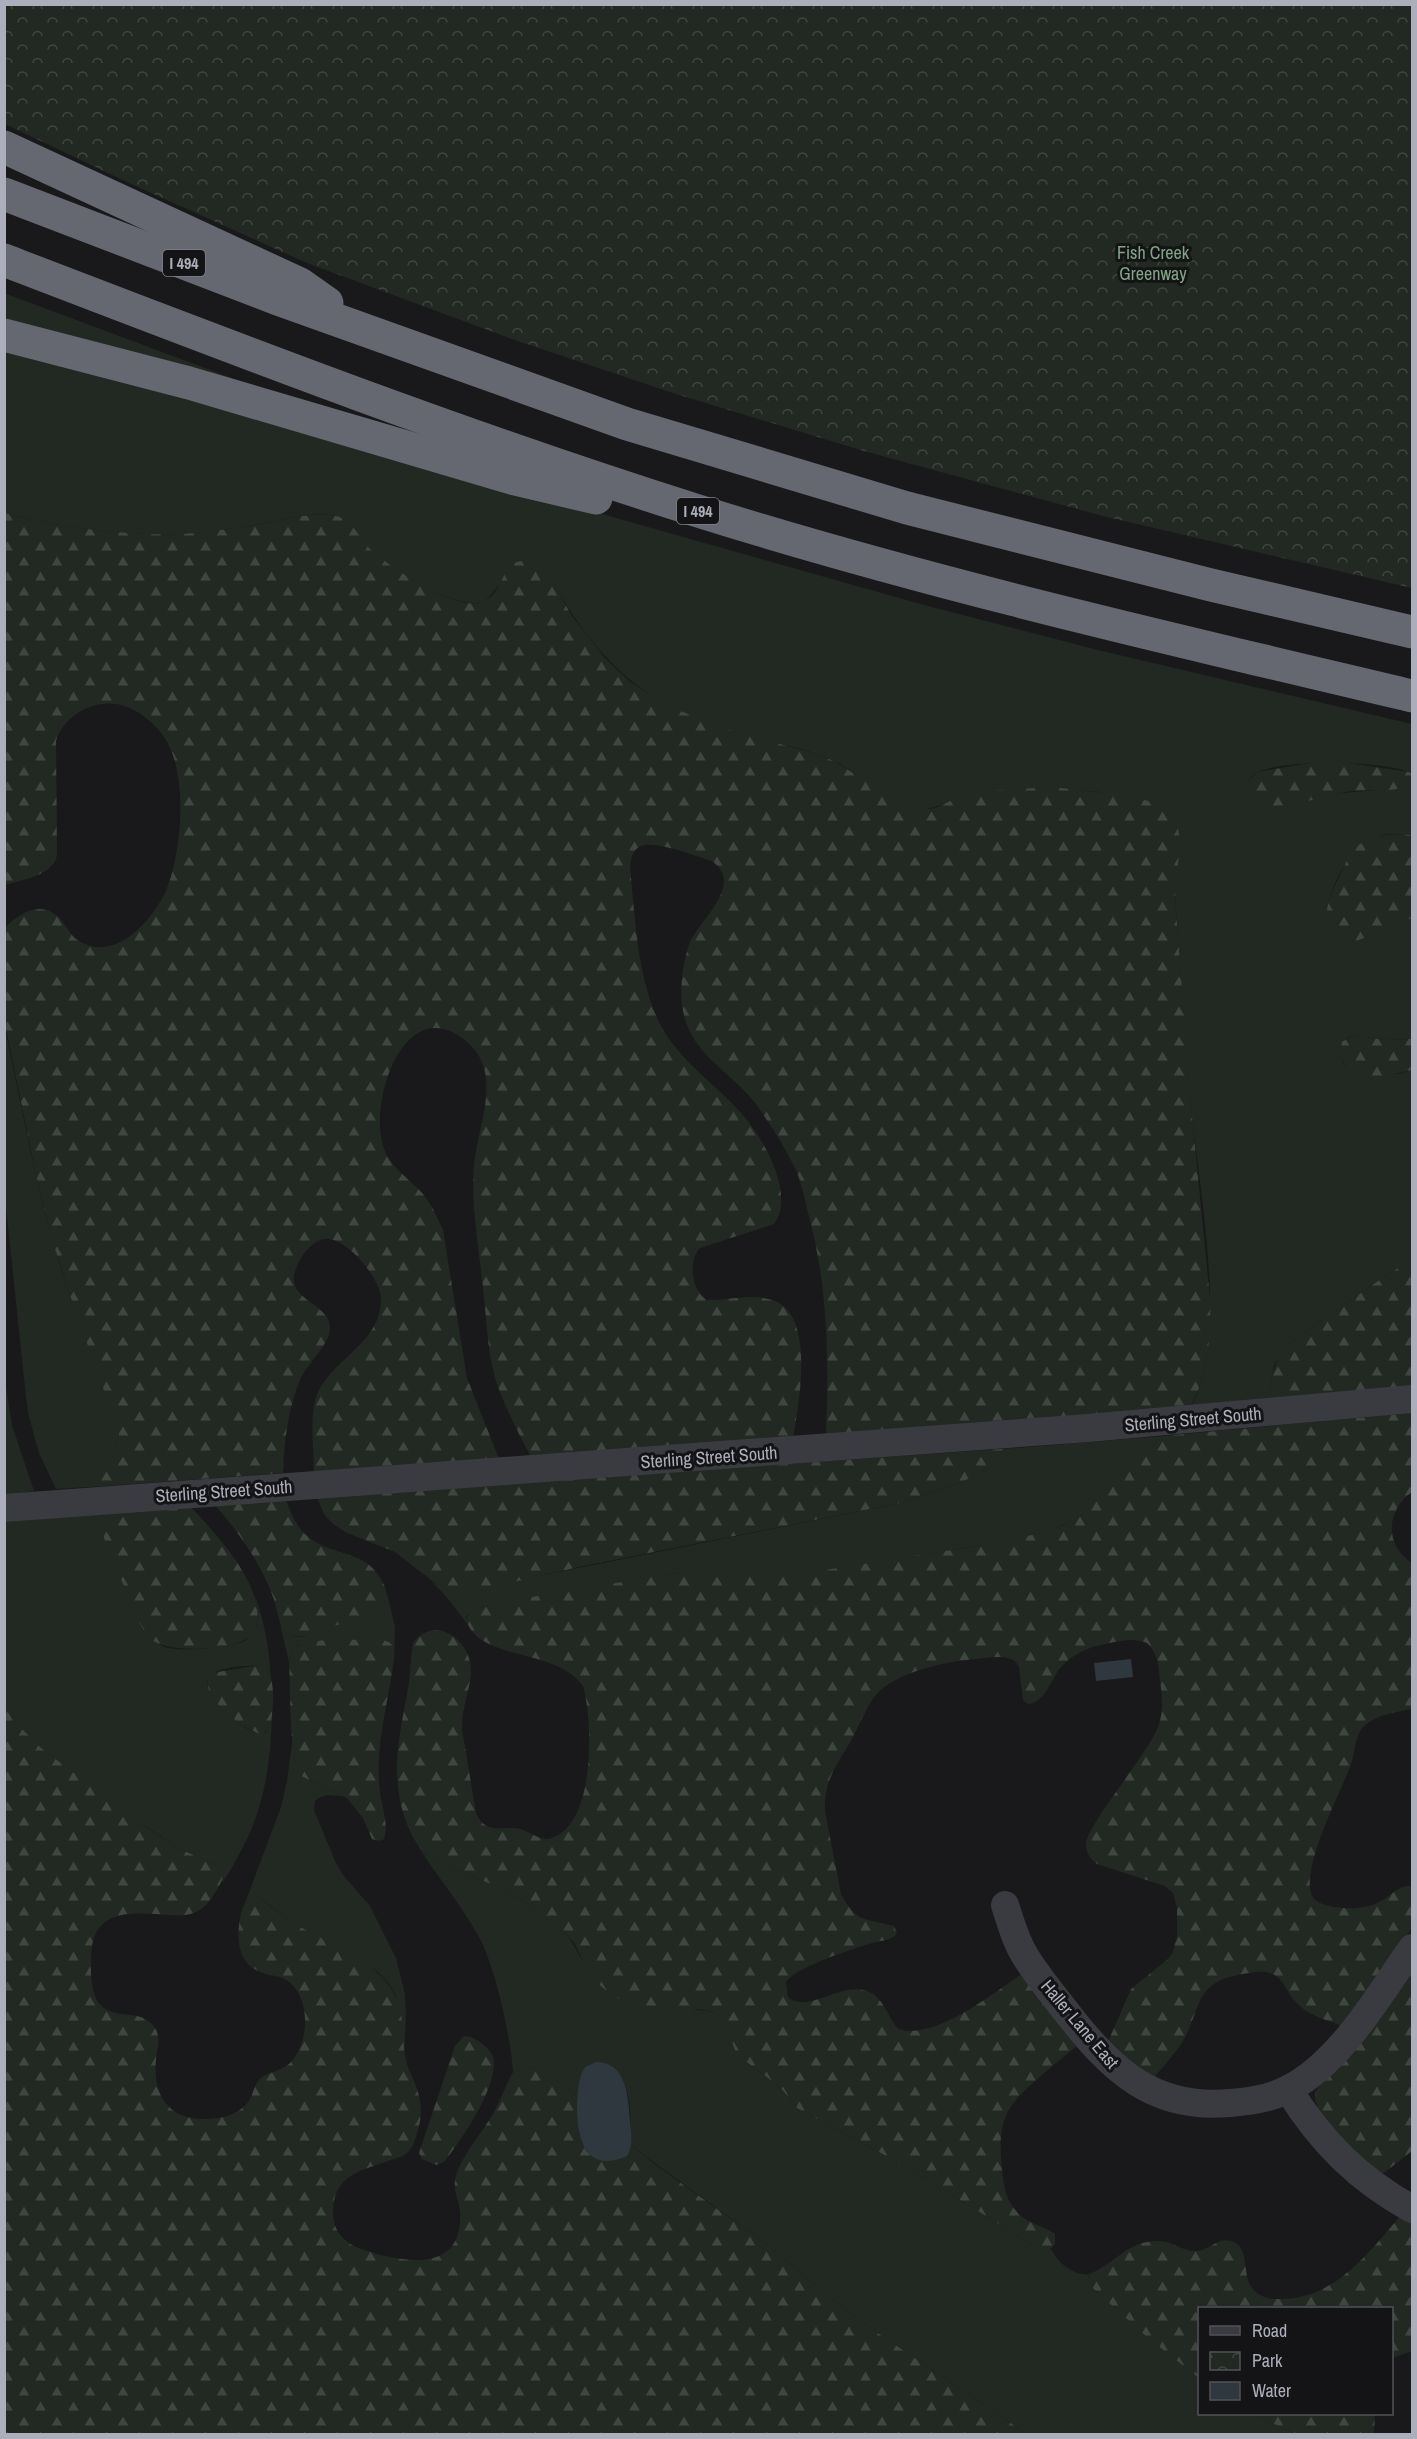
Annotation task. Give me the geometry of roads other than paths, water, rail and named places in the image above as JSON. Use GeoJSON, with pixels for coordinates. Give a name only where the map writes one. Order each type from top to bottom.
{"type":"FeatureCollection","features":[{"type":"Feature","properties":{"kind":"highway"},"geometry":{"type":"LineString","coordinates":[[4,147],[300,284],[365,330]]}},
{"type":"Feature","properties":{"kind":"highway","name":"I 494"},"geometry":{"type":"LineString","coordinates":[[4,194],[278,299],[627,424],[907,508],[1211,585],[1413,632]]}},
{"type":"Feature","properties":{"kind":"highway","name":"I 494"},"geometry":{"type":"LineString","coordinates":[[4,260],[331,385],[501,446],[698,511],[889,566],[1112,624],[1413,696]]}},
{"type":"Feature","properties":{"kind":"highway"},"geometry":{"type":"LineString","coordinates":[[4,335],[189,383],[515,479],[889,566]]}},
{"type":"Feature","properties":{"kind":"street","name":"Sterling Street South"},"geometry":{"type":"LineString","coordinates":[[4,1508],[294,1485],[767,1453],[1178,1421],[1413,1399]]}},
{"type":"Feature","properties":{"kind":"street","name":"Haller Lane East"},"geometry":{"type":"LineString","coordinates":[[1005,1905],[1027,1959],[1086,2037],[1125,2076],[1159,2094],[1204,2104],[1246,2102],[1268,2098],[1288,2090],[1314,2072],[1337,2049],[1413,1948]]}},
{"type":"Feature","properties":{"kind":"street"},"geometry":{"type":"LineString","coordinates":[[1288,2090],[1317,2132],[1348,2164],[1379,2188],[1413,2209]]}},
{"type":"Feature","properties":{"kind":"water"},"geometry":{"type":"Polygon","coordinates":[[[1131,1659],[1133,1677],[1096,1681],[1094,1663],[1131,1659]]]}},
{"type":"Feature","properties":{"kind":"water"},"geometry":{"type":"Polygon","coordinates":[[[596,2062],[614,2068],[620,2074],[627,2092],[631,2148],[627,2156],[612,2161],[592,2156],[581,2139],[578,2128],[577,2103],[580,2080],[585,2067],[596,2062]]]}},
{"type":"Feature","properties":{"kind":"park label","name":"Fish Creek Greenway"},"geometry":{"type":"Point","coordinates":[1153,262]}}]}
